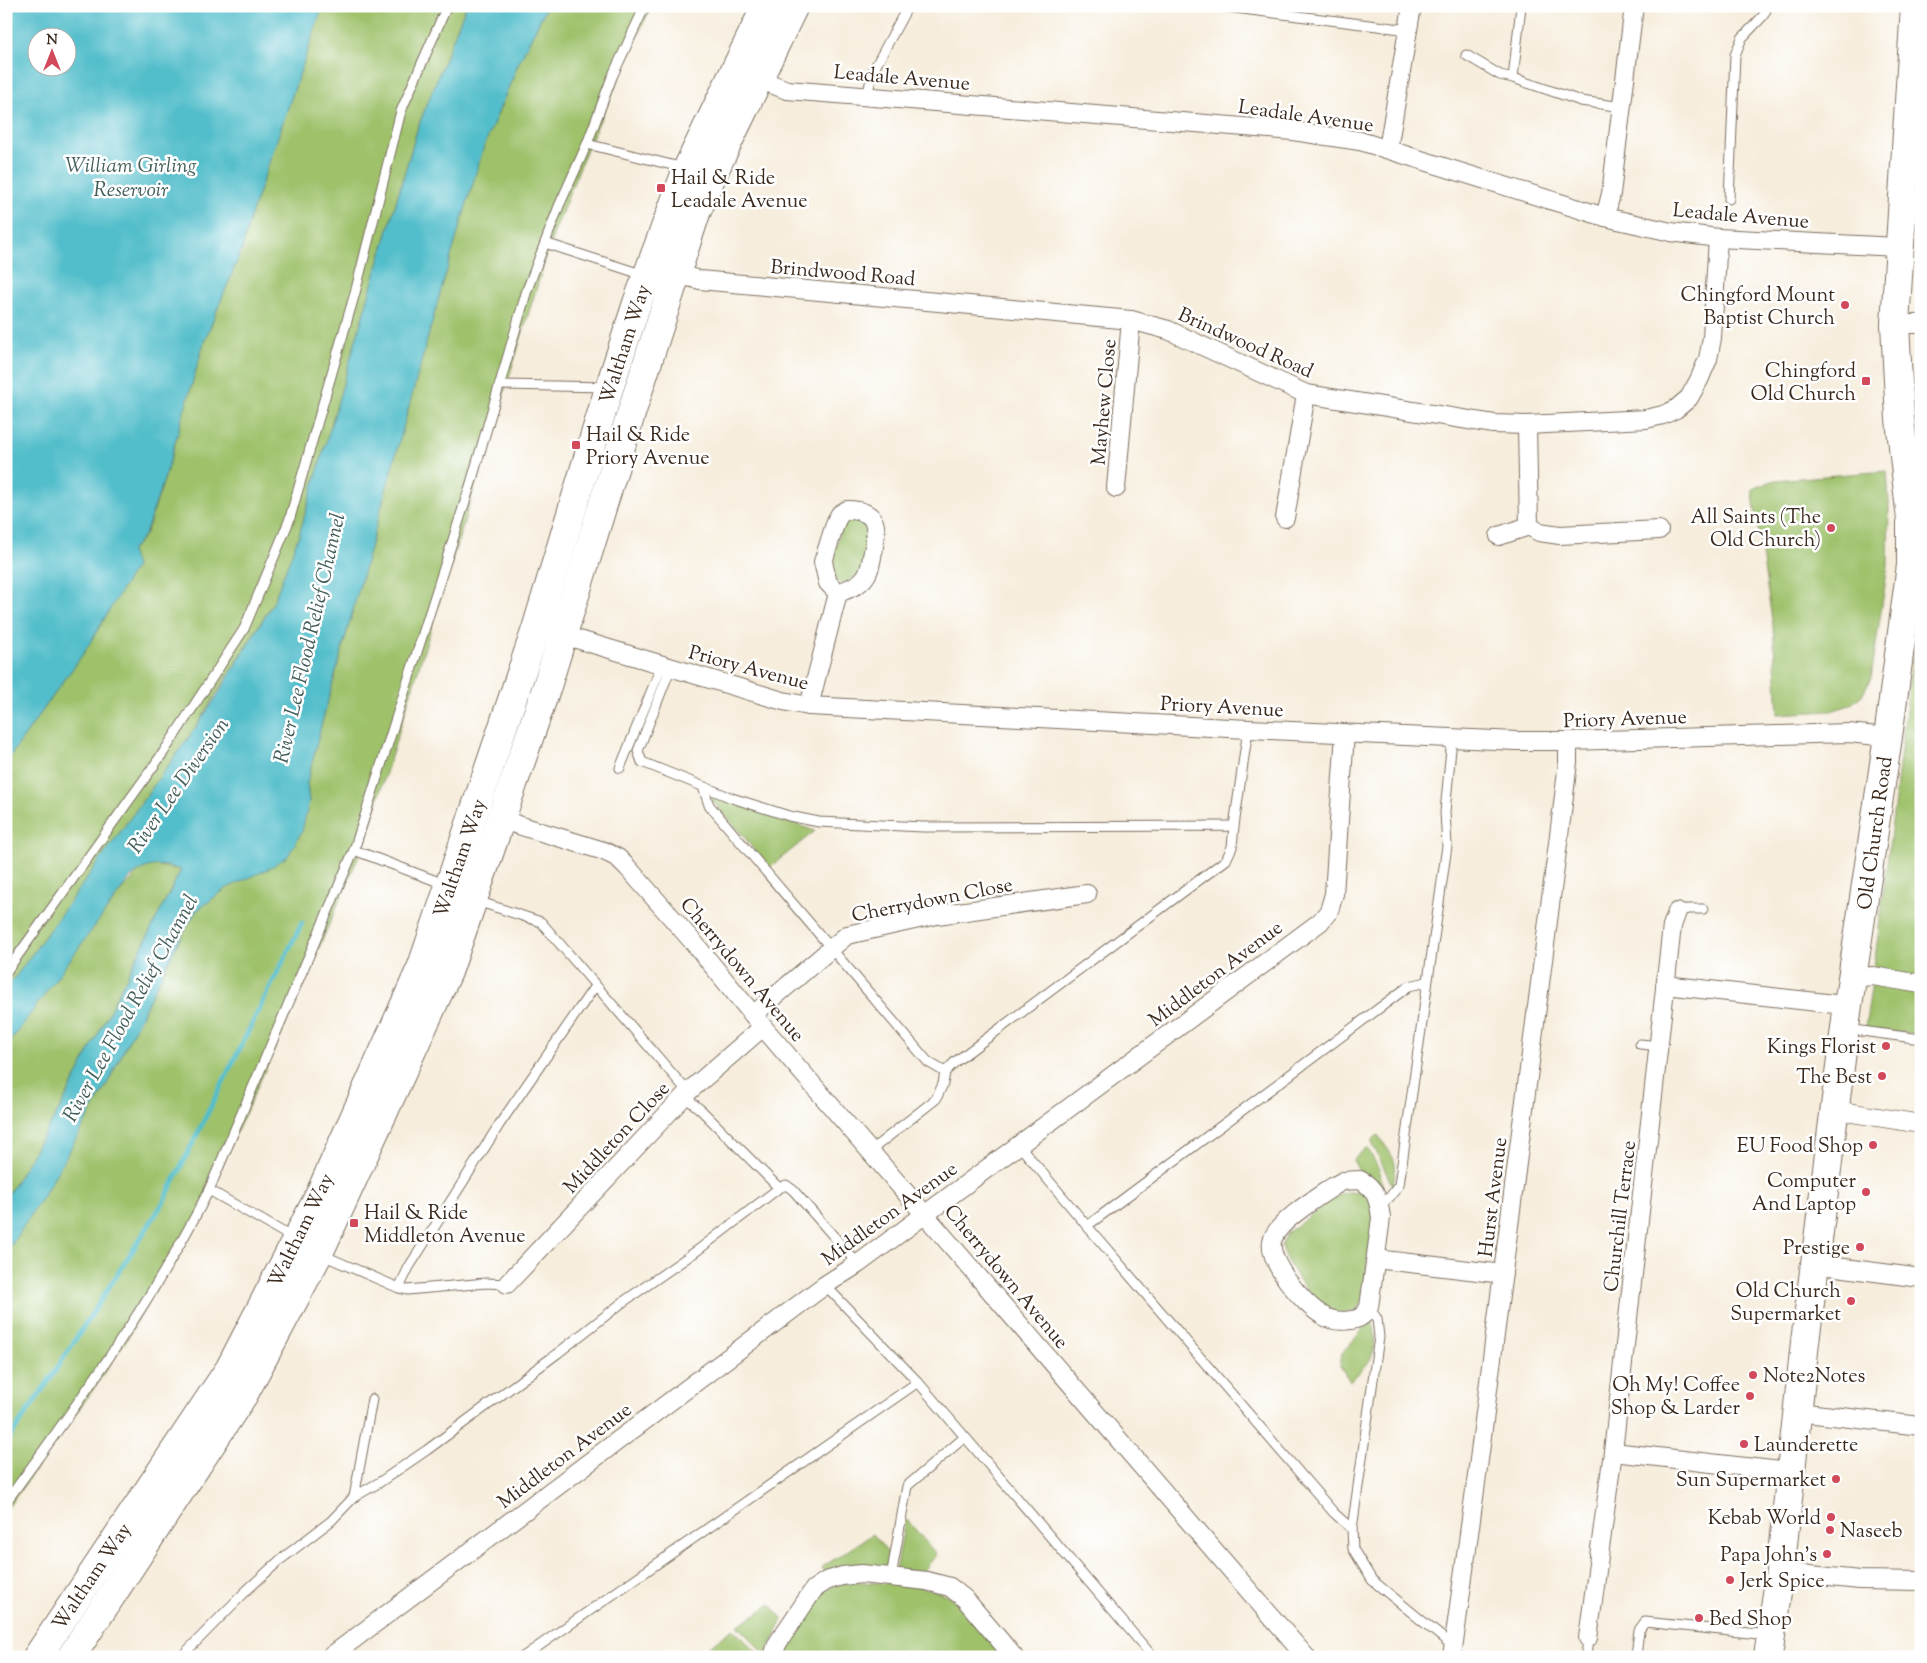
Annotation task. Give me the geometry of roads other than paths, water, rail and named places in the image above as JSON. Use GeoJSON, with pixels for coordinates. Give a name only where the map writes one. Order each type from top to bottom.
{"type":"FeatureCollection","features":[{"type":"Feature","properties":{"kind":"main road","name":"Waltham Way"},"geometry":{"type":"LineString","coordinates":[[356,1146],[460,856],[554,572],[608,391],[647,276],[698,166],[766,6]]}},
{"type":"Feature","properties":{"kind":"main road","name":"Waltham Way"},"geometry":{"type":"LineString","coordinates":[[71,1657],[112,1593],[217,1412],[230,1368],[308,1247],[356,1146],[448,972],[487,864],[547,686],[635,401],[696,213],[698,166],[758,80],[794,6]]}},
{"type":"Feature","properties":{"kind":"main road","name":"Old Church Road"},"geometry":{"type":"LineString","coordinates":[[1769,1646],[1780,1572],[1796,1412],[1834,1110],[1888,737],[1916,520],[1900,419],[1908,324],[1898,247],[1915,6]]}},
{"type":"Feature","properties":{"kind":"main road"},"geometry":{"type":"LineString","coordinates":[[608,391],[635,401]]}},
{"type":"Feature","properties":{"kind":"main road"},"geometry":{"type":"LineString","coordinates":[[554,572],[579,580]]}},
{"type":"Feature","properties":{"kind":"main road"},"geometry":{"type":"LineString","coordinates":[[519,678],[547,686]]}},
{"type":"Feature","properties":{"kind":"main road"},"geometry":{"type":"LineString","coordinates":[[493,755],[521,763]]}},
{"type":"Feature","properties":{"kind":"main road"},"geometry":{"type":"LineString","coordinates":[[460,856],[487,864]]}},
{"type":"Feature","properties":{"kind":"main road","name":"Waltham Way"},"geometry":{"type":"LineString","coordinates":[[37,1657],[88,1579],[217,1412]]}},
{"type":"Feature","properties":{"kind":"main road"},"geometry":{"type":"LineString","coordinates":[[88,1579],[112,1593]]}},
{"type":"Feature","properties":{"kind":"street"},"geometry":{"type":"LineString","coordinates":[[1388,149],[1412,6]]}},
{"type":"Feature","properties":{"kind":"street"},"geometry":{"type":"LineString","coordinates":[[1605,217],[1611,194],[1634,6]]}},
{"type":"Feature","properties":{"kind":"street","name":"Leadale Avenue"},"geometry":{"type":"LineString","coordinates":[[758,80],[787,90],[1293,131],[1346,139],[1388,149],[1605,217],[1670,232],[1718,238],[1898,247]]}},
{"type":"Feature","properties":{"kind":"street","name":"Brindwood Road"},"geometry":{"type":"LineString","coordinates":[[676,274],[710,280],[1131,320],[1168,330],[1306,394],[1494,424],[1527,425],[1646,420],[1676,409],[1688,398],[1708,359],[1712,338],[1718,238]]}},
{"type":"Feature","properties":{"kind":"street","name":"Mayhew Close"},"geometry":{"type":"LineString","coordinates":[[1116,488],[1131,320]]}},
{"type":"Feature","properties":{"kind":"street"},"geometry":{"type":"LineString","coordinates":[[1284,518],[1306,394]]}},
{"type":"Feature","properties":{"kind":"street"},"geometry":{"type":"LineString","coordinates":[[1527,425],[1529,526]]}},
{"type":"Feature","properties":{"kind":"street"},"geometry":{"type":"LineString","coordinates":[[1499,536],[1529,526],[1539,532],[1560,535],[1659,530]]}},
{"type":"Feature","properties":{"kind":"street"},"geometry":{"type":"LineString","coordinates":[[809,706],[838,593]]}},
{"type":"Feature","properties":{"kind":"street","name":"Priory Avenue"},"geometry":{"type":"LineString","coordinates":[[562,635],[782,701],[809,706],[1452,738],[1568,741],[1848,733],[1888,737]]}},
{"type":"Feature","properties":{"kind":"street","name":"Middleton Avenue"},"geometry":{"type":"LineString","coordinates":[[330,1657],[825,1286],[926,1214],[1320,922],[1329,911],[1334,894],[1345,733]]}},
{"type":"Feature","properties":{"kind":"street","name":"Hurst Avenue"},"geometry":{"type":"LineString","coordinates":[[1453,1652],[1568,762],[1568,741]]}},
{"type":"Feature","properties":{"kind":"street","name":"Cherrydown Avenue"},"geometry":{"type":"LineString","coordinates":[[502,820],[604,851],[618,858],[628,868],[1306,1657]]}},
{"type":"Feature","properties":{"kind":"street","name":"Cherrydown Close"},"geometry":{"type":"LineString","coordinates":[[758,1021],[830,949],[847,935],[937,915],[1086,894]]}},
{"type":"Feature","properties":{"kind":"street","name":"Churchill Terrace"},"geometry":{"type":"LineString","coordinates":[[1588,1638],[1613,1452],[1672,926],[1677,912]]}},
{"type":"Feature","properties":{"kind":"street"},"geometry":{"type":"LineString","coordinates":[[1852,978],[1873,976],[1921,984]]}},
{"type":"Feature","properties":{"kind":"street"},"geometry":{"type":"LineString","coordinates":[[1665,985],[1835,1004],[1846,1021]]}},
{"type":"Feature","properties":{"kind":"street","name":"Middleton Close"},"geometry":{"type":"LineString","coordinates":[[508,1284],[686,1094],[758,1021]]}},
{"type":"Feature","properties":{"kind":"street"},"geometry":{"type":"LineString","coordinates":[[1834,1110],[1921,1124]]}},
{"type":"Feature","properties":{"kind":"street"},"geometry":{"type":"LineString","coordinates":[[1360,1180],[1370,1185],[1380,1205],[1376,1259],[1369,1307],[1365,1314],[1356,1320],[1334,1321],[1322,1316],[1305,1301],[1288,1281],[1271,1252],[1271,1244],[1281,1225],[1343,1181],[1360,1180]]}},
{"type":"Feature","properties":{"kind":"street"},"geometry":{"type":"LineString","coordinates":[[1376,1259],[1503,1274]]}},
{"type":"Feature","properties":{"kind":"street"},"geometry":{"type":"LineString","coordinates":[[1814,1264],[1921,1278]]}},
{"type":"Feature","properties":{"kind":"street"},"geometry":{"type":"LineString","coordinates":[[1796,1412],[1921,1426]]}},
{"type":"Feature","properties":{"kind":"street"},"geometry":{"type":"LineString","coordinates":[[1613,1452],[1791,1472]]}},
{"type":"Feature","properties":{"kind":"street"},"geometry":{"type":"LineString","coordinates":[[1780,1572],[1860,1580],[1921,1581]]}},
{"type":"Feature","properties":{"kind":"street"},"geometry":{"type":"LineString","coordinates":[[773,1657],[778,1644],[814,1589],[826,1581],[842,1576],[862,1574],[926,1581],[950,1588],[965,1599],[1014,1657]]}},
{"type":"Feature","properties":{"kind":"lane"},"geometry":{"type":"LineString","coordinates":[[6,972],[163,753],[244,629],[289,521],[355,293],[401,111],[447,6]]}},
{"type":"Feature","properties":{"kind":"lane"},"geometry":{"type":"LineString","coordinates":[[6,1502],[74,1409],[130,1325],[192,1224],[209,1190],[354,850],[457,530],[528,290],[559,206],[587,144],[612,77],[645,6]]}},
{"type":"Feature","properties":{"kind":"lane"},"geometry":{"type":"LineString","coordinates":[[867,96],[872,71],[908,6]]}},
{"type":"Feature","properties":{"kind":"lane"},"geometry":{"type":"LineString","coordinates":[[1219,6],[1408,30]]}},
{"type":"Feature","properties":{"kind":"lane"},"geometry":{"type":"LineString","coordinates":[[1513,78],[1521,6]]}},
{"type":"Feature","properties":{"kind":"lane"},"geometry":{"type":"LineString","coordinates":[[1729,199],[1734,55],[1742,38],[1763,16],[1768,6]]}},
{"type":"Feature","properties":{"kind":"lane"},"geometry":{"type":"LineString","coordinates":[[1466,55],[1500,75],[1581,101],[1622,107]]}},
{"type":"Feature","properties":{"kind":"lane"},"geometry":{"type":"LineString","coordinates":[[587,144],[698,166]]}},
{"type":"Feature","properties":{"kind":"lane"},"geometry":{"type":"LineString","coordinates":[[545,243],[647,276]]}},
{"type":"Feature","properties":{"kind":"lane"},"geometry":{"type":"LineString","coordinates":[[500,385],[591,385],[608,391]]}},
{"type":"Feature","properties":{"kind":"lane"},"geometry":{"type":"LineString","coordinates":[[620,768],[667,666]]}},
{"type":"Feature","properties":{"kind":"lane"},"geometry":{"type":"LineString","coordinates":[[667,666],[638,751],[642,762],[703,787],[789,816],[818,822],[924,827],[1234,826]]}},
{"type":"Feature","properties":{"kind":"lane"},"geometry":{"type":"LineString","coordinates":[[870,1150],[936,1099],[943,1084],[944,1072],[954,1062],[1226,860],[1232,847],[1248,729]]}},
{"type":"Feature","properties":{"kind":"lane"},"geometry":{"type":"LineString","coordinates":[[1380,1205],[1399,1185],[1447,846],[1445,812],[1452,738]]}},
{"type":"Feature","properties":{"kind":"lane"},"geometry":{"type":"LineString","coordinates":[[703,787],[709,805],[830,949],[928,1062],[944,1072]]}},
{"type":"Feature","properties":{"kind":"lane"},"geometry":{"type":"LineString","coordinates":[[354,850],[449,886]]}},
{"type":"Feature","properties":{"kind":"lane"},"geometry":{"type":"LineString","coordinates":[[474,900],[541,922],[686,1094],[778,1188]]}},
{"type":"Feature","properties":{"kind":"lane","name":"Churchill Terrace"},"geometry":{"type":"LineString","coordinates":[[1677,912],[1688,909],[1703,909]]}},
{"type":"Feature","properties":{"kind":"lane"},"geometry":{"type":"LineString","coordinates":[[1087,1226],[1408,986],[1427,982]]}},
{"type":"Feature","properties":{"kind":"lane"},"geometry":{"type":"LineString","coordinates":[[399,1288],[409,1267],[499,1125],[595,986]]}},
{"type":"Feature","properties":{"kind":"lane"},"geometry":{"type":"LineString","coordinates":[[1846,1021],[1921,1039]]}},
{"type":"Feature","properties":{"kind":"lane"},"geometry":{"type":"LineString","coordinates":[[1640,1044],[1659,1046]]}},
{"type":"Feature","properties":{"kind":"lane"},"geometry":{"type":"LineString","coordinates":[[1019,1145],[1334,1513],[1352,1529]]}},
{"type":"Feature","properties":{"kind":"lane"},"geometry":{"type":"LineString","coordinates":[[181,1657],[247,1590],[280,1560],[331,1521],[354,1497],[428,1450],[623,1302],[698,1250],[778,1188],[786,1185],[793,1190],[858,1264]]}},
{"type":"Feature","properties":{"kind":"lane"},"geometry":{"type":"LineString","coordinates":[[209,1190],[308,1247],[399,1288],[407,1290],[486,1283],[508,1284]]}},
{"type":"Feature","properties":{"kind":"lane"},"geometry":{"type":"LineString","coordinates":[[825,1286],[918,1382],[1153,1657]]}},
{"type":"Feature","properties":{"kind":"lane"},"geometry":{"type":"LineString","coordinates":[[1369,1307],[1377,1319],[1379,1337],[1352,1529],[1353,1549],[1372,1580],[1453,1652]]}},
{"type":"Feature","properties":{"kind":"lane"},"geometry":{"type":"LineString","coordinates":[[523,1657],[918,1382]]}},
{"type":"Feature","properties":{"kind":"lane"},"geometry":{"type":"LineString","coordinates":[[354,1497],[372,1399]]}},
{"type":"Feature","properties":{"kind":"lane"},"geometry":{"type":"LineString","coordinates":[[890,1577],[908,1486],[965,1437]]}},
{"type":"Feature","properties":{"kind":"lane"},"geometry":{"type":"LineString","coordinates":[[1636,1657],[1639,1630],[1645,1622],[1769,1646]]}},
{"type":"Feature","properties":{"kind":"lane"},"geometry":{"type":"LineString","coordinates":[[1586,1657],[1588,1638]]}},
{"type":"Feature","properties":{"kind":"water","name":"William Girling Reservoir"},"geometry":{"type":"Polygon","coordinates":[[[6,6],[323,6],[250,218],[242,249],[204,342],[166,474],[145,534],[131,551],[136,566],[85,651],[6,762],[6,6]]]}},
{"type":"Feature","properties":{"kind":"water"},"geometry":{"type":"Polygon","coordinates":[[[466,6],[547,6],[519,62],[483,149],[439,297],[321,726],[307,783],[309,802],[302,831],[288,856],[268,869],[227,888],[196,911],[177,944],[106,1086],[45,1193],[6,1253],[6,1198],[62,1105],[181,870],[166,866],[154,866],[142,869],[130,878],[6,1047],[6,990],[194,730],[217,696],[273,603],[299,535],[418,127],[466,6]]]}},
{"type":"Feature","properties":{"kind":"waterway"},"geometry":{"type":"LineString","coordinates":[[6,1443],[52,1376],[163,1203],[302,923]]}},
{"type":"Feature","properties":{"kind":"place","name":"Hail & Ride Leadale Avenue"},"geometry":{"type":"Point","coordinates":[661,188]}},
{"type":"Feature","properties":{"kind":"place","name":"Chingford Mount Baptist Church"},"geometry":{"type":"Point","coordinates":[1845,305]}},
{"type":"Feature","properties":{"kind":"place","name":"Chingford Old Church"},"geometry":{"type":"Point","coordinates":[1866,381]}},
{"type":"Feature","properties":{"kind":"place","name":"Hail & Ride Priory Avenue"},"geometry":{"type":"Point","coordinates":[576,445]}},
{"type":"Feature","properties":{"kind":"place","name":"All Saints (The Old Church)"},"geometry":{"type":"Point","coordinates":[1831,528]}},
{"type":"Feature","properties":{"kind":"place","name":"Kings Florist"},"geometry":{"type":"Point","coordinates":[1886,1046]}},
{"type":"Feature","properties":{"kind":"place","name":"The Best"},"geometry":{"type":"Point","coordinates":[1882,1076]}},
{"type":"Feature","properties":{"kind":"place","name":"EU Food Shop"},"geometry":{"type":"Point","coordinates":[1873,1145]}},
{"type":"Feature","properties":{"kind":"place","name":"Computer And Laptop"},"geometry":{"type":"Point","coordinates":[1866,1192]}},
{"type":"Feature","properties":{"kind":"place","name":"Hail & Ride Middleton Avenue"},"geometry":{"type":"Point","coordinates":[354,1223]}},
{"type":"Feature","properties":{"kind":"place","name":"Prestige"},"geometry":{"type":"Point","coordinates":[1860,1247]}},
{"type":"Feature","properties":{"kind":"place","name":"Old Church Supermarket"},"geometry":{"type":"Point","coordinates":[1851,1301]}},
{"type":"Feature","properties":{"kind":"place","name":"Note2Notes"},"geometry":{"type":"Point","coordinates":[1753,1375]}},
{"type":"Feature","properties":{"kind":"place","name":"Oh My! Coffee Shop & Larder"},"geometry":{"type":"Point","coordinates":[1750,1396]}},
{"type":"Feature","properties":{"kind":"place","name":"Launderette"},"geometry":{"type":"Point","coordinates":[1744,1444]}},
{"type":"Feature","properties":{"kind":"place","name":"Sun Supermarket"},"geometry":{"type":"Point","coordinates":[1836,1479]}},
{"type":"Feature","properties":{"kind":"place","name":"Kebab World"},"geometry":{"type":"Point","coordinates":[1831,1517]}},
{"type":"Feature","properties":{"kind":"place","name":"Naseeb"},"geometry":{"type":"Point","coordinates":[1830,1530]}},
{"type":"Feature","properties":{"kind":"place","name":"Papa John's"},"geometry":{"type":"Point","coordinates":[1827,1554]}},
{"type":"Feature","properties":{"kind":"place","name":"Jerk Spice"},"geometry":{"type":"Point","coordinates":[1730,1580]}},
{"type":"Feature","properties":{"kind":"place","name":"Bed Shop"},"geometry":{"type":"Point","coordinates":[1699,1618]}},
{"type":"Feature","properties":{"kind":"water label","name":"River Lee Flood Relief Channel"},"geometry":{"type":"Point","coordinates":[309,638]}},
{"type":"Feature","properties":{"kind":"water label","name":"River Lee Diversion"},"geometry":{"type":"Point","coordinates":[178,785]}},
{"type":"Feature","properties":{"kind":"water label","name":"River Lee Flood Relief Channel"},"geometry":{"type":"Point","coordinates":[130,1008]}}]}
